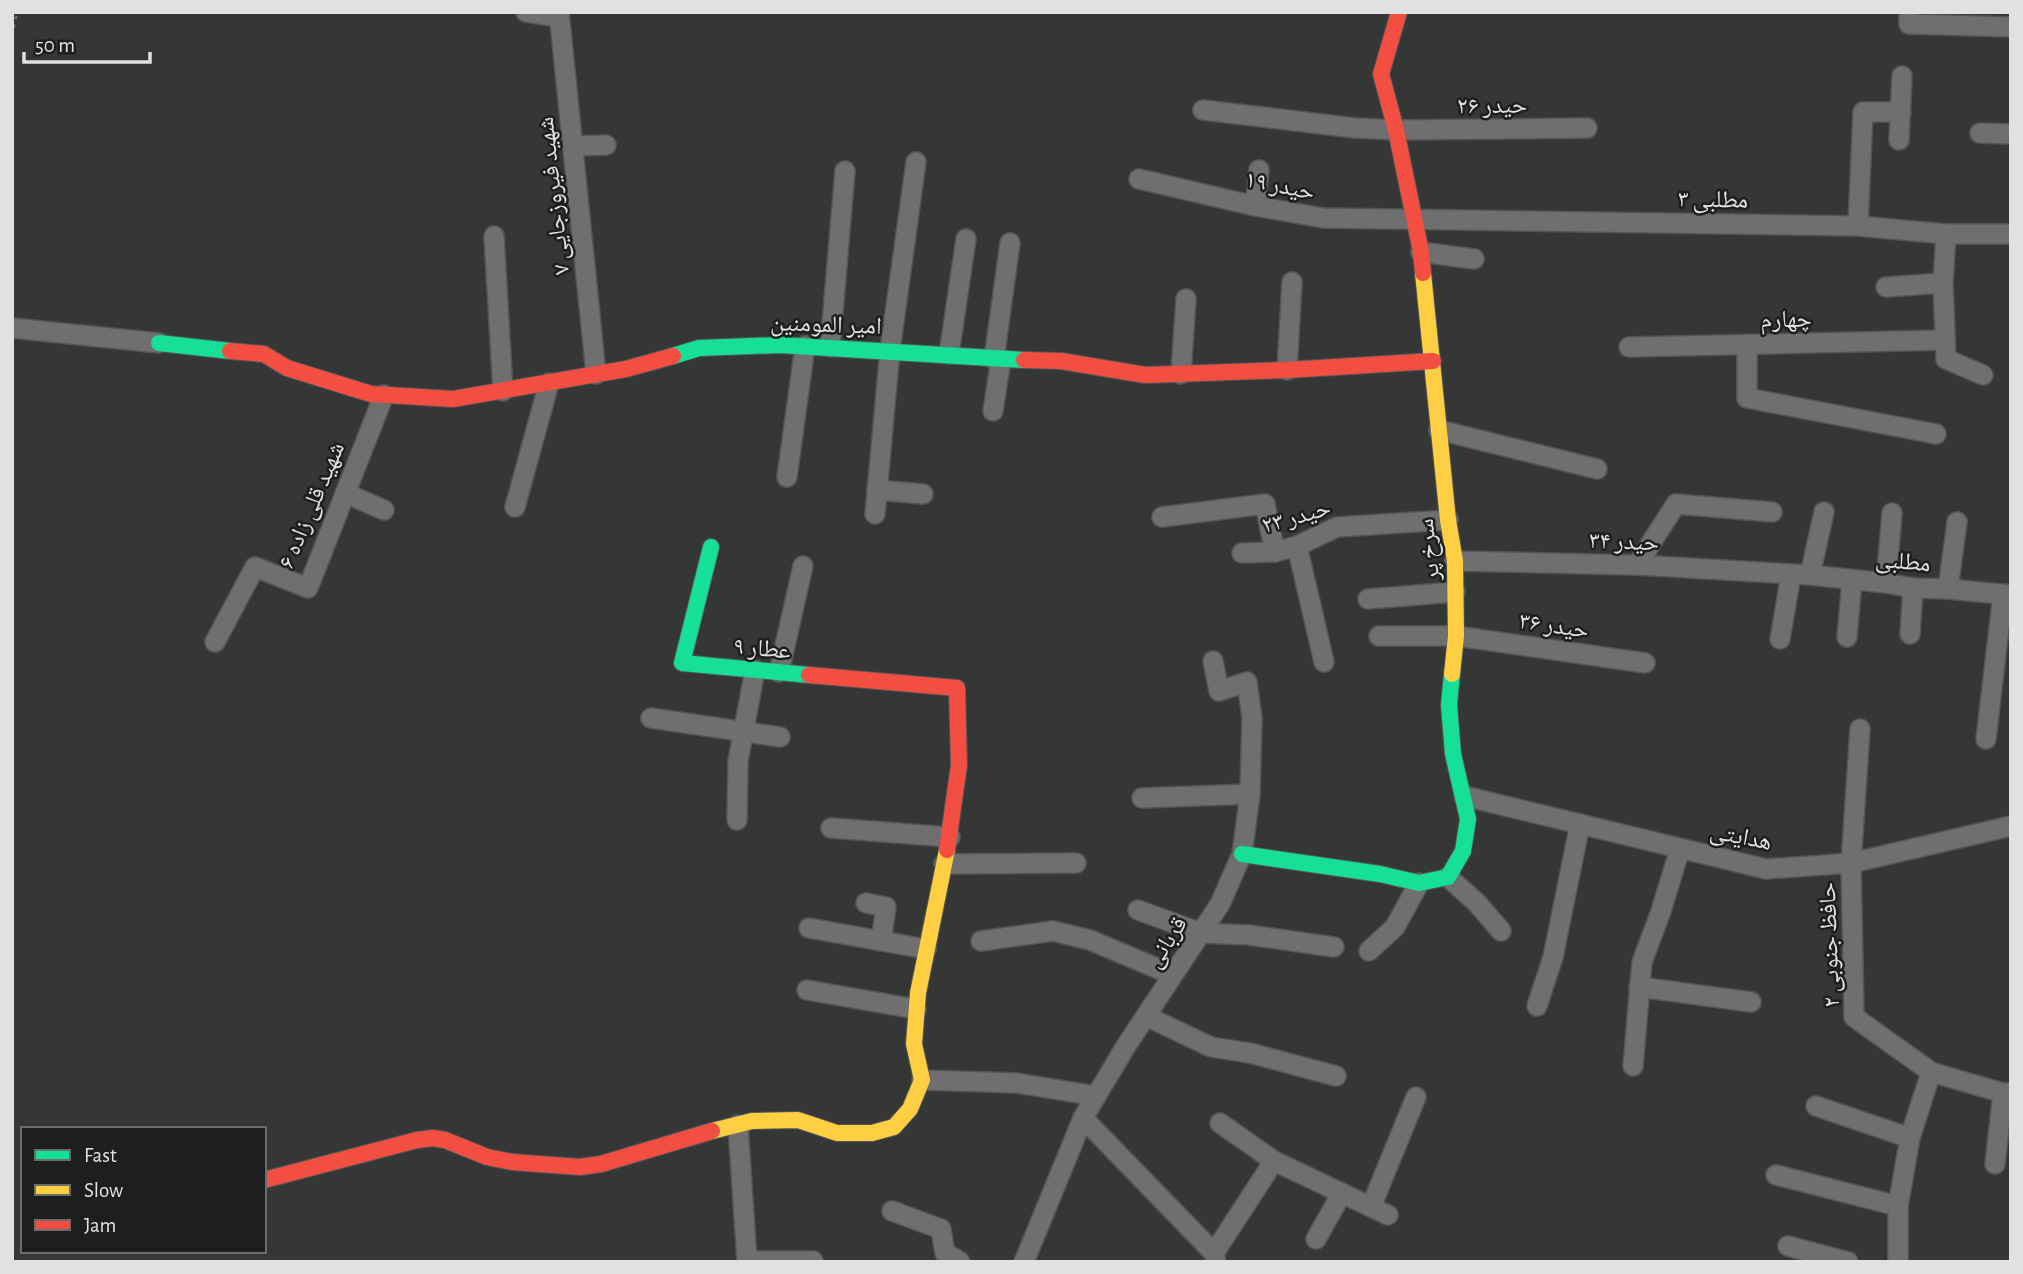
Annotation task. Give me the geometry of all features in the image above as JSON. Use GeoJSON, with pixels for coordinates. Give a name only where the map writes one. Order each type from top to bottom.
{"type":"FeatureCollection","features":[{"type":"Feature","properties":{"kind":"main road","name":"سرخ پر"},"geometry":{"type":"LineString","coordinates":[[1398,12],[1381,74],[1415,218],[1433,361],[1448,520],[1455,561],[1456,636],[1449,705],[1454,754],[1468,819],[1463,851],[1448,877]]}},
{"type":"Feature","properties":{"kind":"main road","name":"امیر المومنین"},"geometry":{"type":"LineString","coordinates":[[159,343],[264,354],[287,368],[371,394],[453,399],[626,369],[699,348],[805,346],[890,350],[1061,361],[1146,375],[1433,361]]}},
{"type":"Feature","properties":{"kind":"main road","name":"عطار ۹"},"geometry":{"type":"LineString","coordinates":[[711,547],[682,663],[957,688],[960,765],[950,837]]}},
{"type":"Feature","properties":{"kind":"main road"},"geometry":{"type":"LineString","coordinates":[[266,1179],[433,1138],[512,1163],[580,1167],[601,1164],[752,1121],[798,1120],[837,1133],[872,1133],[894,1127],[910,1109],[922,1080],[914,1044],[916,1009],[950,837]]}},
{"type":"Feature","properties":{"kind":"main road"},"geometry":{"type":"LineString","coordinates":[[1242,854],[1380,874],[1419,883],[1448,877]]}},
{"type":"Feature","properties":{"kind":"street"},"geometry":{"type":"LineString","coordinates":[[526,12],[559,15]]}},
{"type":"Feature","properties":{"kind":"street"},"geometry":{"type":"LineString","coordinates":[[1909,12],[1909,24],[2011,27]]}},
{"type":"Feature","properties":{"kind":"street","name":"شهید فیروزجایی ۷"},"geometry":{"type":"LineString","coordinates":[[559,15],[596,374]]}},
{"type":"Feature","properties":{"kind":"street"},"geometry":{"type":"LineString","coordinates":[[1899,141],[1902,76]]}},
{"type":"Feature","properties":{"kind":"street","name":"حیدر ۲۶"},"geometry":{"type":"LineString","coordinates":[[1203,110],[1355,128],[1396,130],[1587,128]]}},
{"type":"Feature","properties":{"kind":"street"},"geometry":{"type":"LineString","coordinates":[[1858,226],[1863,113],[1901,112]]}},
{"type":"Feature","properties":{"kind":"street"},"geometry":{"type":"LineString","coordinates":[[1980,133],[2011,134]]}},
{"type":"Feature","properties":{"kind":"street"},"geometry":{"type":"LineString","coordinates":[[572,146],[606,145]]}},
{"type":"Feature","properties":{"kind":"street"},"geometry":{"type":"LineString","coordinates":[[875,514],[890,350],[916,162]]}},
{"type":"Feature","properties":{"kind":"street"},"geometry":{"type":"LineString","coordinates":[[831,347],[845,170]]}},
{"type":"Feature","properties":{"kind":"street"},"geometry":{"type":"LineString","coordinates":[[1255,206],[1259,170]]}},
{"type":"Feature","properties":{"kind":"street","name":"حیدر ۱۹"},"geometry":{"type":"LineString","coordinates":[[1139,179],[1255,206],[1323,218],[1415,218]]}},
{"type":"Feature","properties":{"kind":"street","name":"مطلبی ۳"},"geometry":{"type":"LineString","coordinates":[[1415,218],[1858,226],[1946,234],[2011,234]]}},
{"type":"Feature","properties":{"kind":"street"},"geometry":{"type":"LineString","coordinates":[[1946,234],[1946,359],[1983,375]]}},
{"type":"Feature","properties":{"kind":"street"},"geometry":{"type":"LineString","coordinates":[[494,236],[503,391]]}},
{"type":"Feature","properties":{"kind":"street"},"geometry":{"type":"LineString","coordinates":[[949,354],[967,239]]}},
{"type":"Feature","properties":{"kind":"street"},"geometry":{"type":"LineString","coordinates":[[993,411],[1010,243]]}},
{"type":"Feature","properties":{"kind":"street"},"geometry":{"type":"LineString","coordinates":[[1420,252],[1474,258]]}},
{"type":"Feature","properties":{"kind":"street"},"geometry":{"type":"LineString","coordinates":[[1287,370],[1292,282]]}},
{"type":"Feature","properties":{"kind":"street"},"geometry":{"type":"LineString","coordinates":[[1886,287],[1944,283]]}},
{"type":"Feature","properties":{"kind":"street"},"geometry":{"type":"LineString","coordinates":[[1181,374],[1186,299]]}},
{"type":"Feature","properties":{"kind":"street"},"geometry":{"type":"LineString","coordinates":[[12,328],[159,343]]}},
{"type":"Feature","properties":{"kind":"street","name":"چهارم"},"geometry":{"type":"LineString","coordinates":[[1629,347],[1944,340]]}},
{"type":"Feature","properties":{"kind":"street"},"geometry":{"type":"LineString","coordinates":[[1747,345],[1747,398],[1936,434]]}},
{"type":"Feature","properties":{"kind":"street"},"geometry":{"type":"LineString","coordinates":[[787,477],[805,346]]}},
{"type":"Feature","properties":{"kind":"street"},"geometry":{"type":"LineString","coordinates":[[514,507],[550,383]]}},
{"type":"Feature","properties":{"kind":"street","name":"شهید قلی زاده ۶"},"geometry":{"type":"LineString","coordinates":[[215,642],[255,567],[308,587],[384,395]]}},
{"type":"Feature","properties":{"kind":"street"},"geometry":{"type":"LineString","coordinates":[[1438,430],[1597,469]]}},
{"type":"Feature","properties":{"kind":"street"},"geometry":{"type":"LineString","coordinates":[[877,490],[923,494]]}},
{"type":"Feature","properties":{"kind":"street"},"geometry":{"type":"LineString","coordinates":[[345,493],[384,510]]}},
{"type":"Feature","properties":{"kind":"street"},"geometry":{"type":"LineString","coordinates":[[1161,517],[1265,503],[1275,552]]}},
{"type":"Feature","properties":{"kind":"street"},"geometry":{"type":"LineString","coordinates":[[1637,565],[1676,503],[1772,512]]}},
{"type":"Feature","properties":{"kind":"street"},"geometry":{"type":"LineString","coordinates":[[1780,639],[1824,512]]}},
{"type":"Feature","properties":{"kind":"street"},"geometry":{"type":"LineString","coordinates":[[1886,583],[1892,513]]}},
{"type":"Feature","properties":{"kind":"street","name":"حیدر ۲۳"},"geometry":{"type":"LineString","coordinates":[[1242,553],[1275,552],[1297,546],[1337,527],[1448,520]]}},
{"type":"Feature","properties":{"kind":"street"},"geometry":{"type":"LineString","coordinates":[[1948,589],[1957,522]]}},
{"type":"Feature","properties":{"kind":"street"},"geometry":{"type":"LineString","coordinates":[[1297,546],[1324,662]]}},
{"type":"Feature","properties":{"kind":"street","name":"حیدر ۳۴"},"geometry":{"type":"LineString","coordinates":[[1455,561],[1637,565],[1800,575]]}},
{"type":"Feature","properties":{"kind":"street"},"geometry":{"type":"LineString","coordinates":[[779,672],[803,566]]}},
{"type":"Feature","properties":{"kind":"street","name":"مطلبی"},"geometry":{"type":"LineString","coordinates":[[1800,575],[2007,595]]}},
{"type":"Feature","properties":{"kind":"street"},"geometry":{"type":"LineString","coordinates":[[1847,636],[1852,581]]}},
{"type":"Feature","properties":{"kind":"street"},"geometry":{"type":"LineString","coordinates":[[1910,634],[1913,588]]}},
{"type":"Feature","properties":{"kind":"street"},"geometry":{"type":"LineString","coordinates":[[1368,600],[1455,592]]}},
{"type":"Feature","properties":{"kind":"street"},"geometry":{"type":"LineString","coordinates":[[1986,739],[2007,595]]}},
{"type":"Feature","properties":{"kind":"street","name":"حیدر ۳۶"},"geometry":{"type":"LineString","coordinates":[[1379,636],[1456,636],[1646,663]]}},
{"type":"Feature","properties":{"kind":"street","name":"قربانی"},"geometry":{"type":"LineString","coordinates":[[1024,1262],[1083,1118],[1220,904],[1242,854],[1250,794],[1252,718],[1247,682],[1219,691],[1213,662]]}},
{"type":"Feature","properties":{"kind":"street"},"geometry":{"type":"LineString","coordinates":[[737,820],[738,761],[755,670]]}},
{"type":"Feature","properties":{"kind":"street"},"geometry":{"type":"LineString","coordinates":[[651,718],[780,737]]}},
{"type":"Feature","properties":{"kind":"street"},"geometry":{"type":"LineString","coordinates":[[1851,863],[1860,729]]}},
{"type":"Feature","properties":{"kind":"street"},"geometry":{"type":"LineString","coordinates":[[1142,797],[1250,794]]}},
{"type":"Feature","properties":{"kind":"street","name":"هدایتی"},"geometry":{"type":"LineString","coordinates":[[1464,796],[1766,869],[1851,863],[2011,826]]}},
{"type":"Feature","properties":{"kind":"street"},"geometry":{"type":"LineString","coordinates":[[1537,1006],[1553,957],[1580,824]]}},
{"type":"Feature","properties":{"kind":"street"},"geometry":{"type":"LineString","coordinates":[[831,828],[950,837]]}},
{"type":"Feature","properties":{"kind":"street"},"geometry":{"type":"LineString","coordinates":[[1633,1066],[1643,962],[1680,849]]}},
{"type":"Feature","properties":{"kind":"street"},"geometry":{"type":"LineString","coordinates":[[944,863],[1076,863]]}},
{"type":"Feature","properties":{"kind":"street","name":"حافظ جنوبی ۲"},"geometry":{"type":"LineString","coordinates":[[1851,863],[1854,1017],[1931,1072],[2007,1093]]}},
{"type":"Feature","properties":{"kind":"street"},"geometry":{"type":"LineString","coordinates":[[1448,877],[1477,903],[1501,931]]}},
{"type":"Feature","properties":{"kind":"street"},"geometry":{"type":"LineString","coordinates":[[1369,951],[1395,927],[1419,883]]}},
{"type":"Feature","properties":{"kind":"street"},"geometry":{"type":"LineString","coordinates":[[866,903],[886,907],[881,941]]}},
{"type":"Feature","properties":{"kind":"street"},"geometry":{"type":"LineString","coordinates":[[1138,910],[1201,933],[1250,935],[1334,947]]}},
{"type":"Feature","properties":{"kind":"street"},"geometry":{"type":"LineString","coordinates":[[809,928],[926,949]]}},
{"type":"Feature","properties":{"kind":"street"},"geometry":{"type":"LineString","coordinates":[[981,941],[1053,932],[1090,940],[1173,975]]}},
{"type":"Feature","properties":{"kind":"street"},"geometry":{"type":"LineString","coordinates":[[1639,988],[1751,1002]]}},
{"type":"Feature","properties":{"kind":"street"},"geometry":{"type":"LineString","coordinates":[[807,990],[916,1009]]}},
{"type":"Feature","properties":{"kind":"street"},"geometry":{"type":"LineString","coordinates":[[1146,1016],[1211,1047],[1250,1053],[1336,1076]]}},
{"type":"Feature","properties":{"kind":"street"},"geometry":{"type":"LineString","coordinates":[[1898,1262],[1898,1206],[1910,1138],[1931,1072]]}},
{"type":"Feature","properties":{"kind":"street"},"geometry":{"type":"LineString","coordinates":[[922,1080],[1017,1083],[1096,1096]]}},
{"type":"Feature","properties":{"kind":"street"},"geometry":{"type":"LineString","coordinates":[[1995,1164],[2007,1093]]}},
{"type":"Feature","properties":{"kind":"street"},"geometry":{"type":"LineString","coordinates":[[1220,1123],[1274,1161],[1379,1211],[1416,1097]]}},
{"type":"Feature","properties":{"kind":"street"},"geometry":{"type":"LineString","coordinates":[[1816,1106],[1910,1138]]}},
{"type":"Feature","properties":{"kind":"street"},"geometry":{"type":"LineString","coordinates":[[1083,1118],[1215,1257],[1274,1161]]}},
{"type":"Feature","properties":{"kind":"street"},"geometry":{"type":"LineString","coordinates":[[738,1125],[747,1261],[813,1261]]}},
{"type":"Feature","properties":{"kind":"street"},"geometry":{"type":"LineString","coordinates":[[1776,1175],[1898,1206]]}},
{"type":"Feature","properties":{"kind":"street"},"geometry":{"type":"LineString","coordinates":[[1316,1239],[1342,1192]]}},
{"type":"Feature","properties":{"kind":"street"},"geometry":{"type":"LineString","coordinates":[[891,1211],[941,1229],[945,1253],[960,1262]]}},
{"type":"Feature","properties":{"kind":"street"},"geometry":{"type":"LineString","coordinates":[[1788,1246],[1848,1262]]}},
{"type":"Feature","properties":{"kind":"path"},"geometry":{"type":"LineString","coordinates":[[12,36],[17,12]]}},
{"type":"Feature","properties":{"kind":"traffic: fast"},"geometry":{"type":"LineString","coordinates":[[159,343],[230,351]]}},
{"type":"Feature","properties":{"kind":"traffic: fast"},"geometry":{"type":"LineString","coordinates":[[673,356],[699,348],[780,345],[1024,360]]}},
{"type":"Feature","properties":{"kind":"traffic: fast"},"geometry":{"type":"LineString","coordinates":[[711,547],[682,663],[809,675]]}},
{"type":"Feature","properties":{"kind":"traffic: fast"},"geometry":{"type":"LineString","coordinates":[[1242,854],[1380,874],[1419,883],[1448,877],[1463,851],[1468,819],[1453,754],[1449,705],[1452,674]]}},
{"type":"Feature","properties":{"kind":"traffic: slow"},"geometry":{"type":"LineString","coordinates":[[1423,273],[1448,520],[1455,561],[1456,636],[1452,674]]}},
{"type":"Feature","properties":{"kind":"traffic: slow"},"geometry":{"type":"LineString","coordinates":[[712,1131],[752,1121],[798,1120],[837,1133],[872,1133],[894,1127],[910,1109],[922,1080],[914,1044],[918,993],[947,850]]}},
{"type":"Feature","properties":{"kind":"traffic: jam"},"geometry":{"type":"LineString","coordinates":[[1399,12],[1381,74],[1396,130],[1423,273]]}},
{"type":"Feature","properties":{"kind":"traffic: jam"},"geometry":{"type":"LineString","coordinates":[[230,351],[264,354],[287,368],[371,394],[453,399],[626,369],[673,356]]}},
{"type":"Feature","properties":{"kind":"traffic: jam"},"geometry":{"type":"LineString","coordinates":[[1024,360],[1061,361],[1145,375],[1433,361]]}},
{"type":"Feature","properties":{"kind":"traffic: jam"},"geometry":{"type":"LineString","coordinates":[[809,675],[957,688],[959,765],[947,850]]}},
{"type":"Feature","properties":{"kind":"traffic: jam"},"geometry":{"type":"LineString","coordinates":[[266,1179],[433,1138],[487,1157],[512,1162],[580,1167],[601,1164],[712,1131]]}}]}
